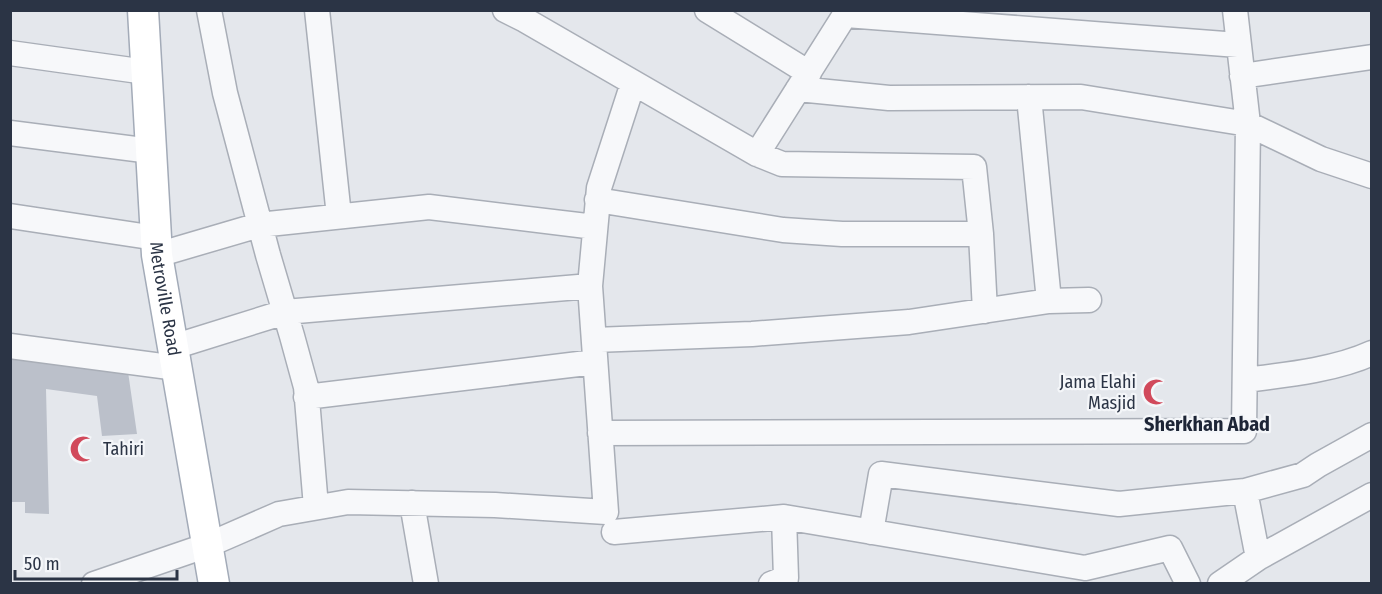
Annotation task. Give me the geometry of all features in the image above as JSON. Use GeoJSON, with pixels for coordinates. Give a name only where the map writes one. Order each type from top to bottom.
{"type":"FeatureCollection","features":[{"type":"Feature","properties":{"kind":"main road","name":"Metroville Road"},"geometry":{"type":"LineString","coordinates":[[142,10],[157,246],[214,584]]}},
{"type":"Feature","properties":{"kind":"street"},"geometry":{"type":"LineString","coordinates":[[209,10],[225,93],[306,387],[316,507]]}},
{"type":"Feature","properties":{"kind":"street"},"geometry":{"type":"LineString","coordinates":[[317,10],[339,216]]}},
{"type":"Feature","properties":{"kind":"street"},"geometry":{"type":"LineString","coordinates":[[505,10],[757,154],[782,164],[974,166],[981,234],[985,311]]}},
{"type":"Feature","properties":{"kind":"street"},"geometry":{"type":"LineString","coordinates":[[707,10],[803,81],[889,98],[1081,97],[1248,124],[1321,159],[1371,176]]}},
{"type":"Feature","properties":{"kind":"street"},"geometry":{"type":"LineString","coordinates":[[600,433],[1245,431],[1248,124],[1235,10]]}},
{"type":"Feature","properties":{"kind":"street"},"geometry":{"type":"LineString","coordinates":[[757,154],[847,13],[1238,45]]}},
{"type":"Feature","properties":{"kind":"street"},"geometry":{"type":"LineString","coordinates":[[10,53],[146,72]]}},
{"type":"Feature","properties":{"kind":"street"},"geometry":{"type":"LineString","coordinates":[[1242,76],[1371,57]]}},
{"type":"Feature","properties":{"kind":"street"},"geometry":{"type":"LineString","coordinates":[[94,584],[208,545],[279,514],[348,502],[495,505],[606,512],[590,286],[599,188],[633,83]]}},
{"type":"Feature","properties":{"kind":"street"},"geometry":{"type":"LineString","coordinates":[[1029,97],[1049,301]]}},
{"type":"Feature","properties":{"kind":"street"},"geometry":{"type":"LineString","coordinates":[[10,133],[151,151]]}},
{"type":"Feature","properties":{"kind":"street"},"geometry":{"type":"LineString","coordinates":[[597,200],[783,230],[842,234],[981,234]]}},
{"type":"Feature","properties":{"kind":"street"},"geometry":{"type":"LineString","coordinates":[[10,216],[157,246],[260,225],[429,207],[595,227]]}},
{"type":"Feature","properties":{"kind":"street"},"geometry":{"type":"LineString","coordinates":[[10,346],[175,358],[285,312],[590,286]]}},
{"type":"Feature","properties":{"kind":"street"},"geometry":{"type":"LineString","coordinates":[[306,397],[594,351],[752,334],[909,322],[1049,301],[1089,300]]}},
{"type":"Feature","properties":{"kind":"street"},"geometry":{"type":"LineString","coordinates":[[1245,380],[1296,374],[1359,359],[1371,353]]}},
{"type":"Feature","properties":{"kind":"street"},"geometry":{"type":"LineString","coordinates":[[871,532],[881,474],[1119,504],[1245,491],[1303,475],[1371,435]]}},
{"type":"Feature","properties":{"kind":"street"},"geometry":{"type":"LineString","coordinates":[[1245,491],[1258,558]]}},
{"type":"Feature","properties":{"kind":"street"},"geometry":{"type":"LineString","coordinates":[[1220,584],[1258,558],[1371,495]]}},
{"type":"Feature","properties":{"kind":"street"},"geometry":{"type":"LineString","coordinates":[[412,503],[426,584]]}},
{"type":"Feature","properties":{"kind":"street"},"geometry":{"type":"LineString","coordinates":[[784,517],[784,582]]}},
{"type":"Feature","properties":{"kind":"street"},"geometry":{"type":"LineString","coordinates":[[614,532],[784,517],[1115,572],[1170,548],[1188,584]]}},
{"type":"Feature","properties":{"kind":"building"},"geometry":{"type":"Polygon","coordinates":[[[10,352],[127,365],[137,434],[102,436],[97,396],[46,389],[49,514],[25,513],[25,502],[10,502],[10,352]]]}},
{"type":"Feature","properties":{"kind":"place","name":"Jama Elahi Masjid"},"geometry":{"type":"Point","coordinates":[1156,392]}},
{"type":"Feature","properties":{"kind":"place","name":"Tahiri"},"geometry":{"type":"Point","coordinates":[83,449]}},
{"type":"Feature","properties":{"kind":"district","name":"Sherkhan Abad"},"geometry":{"type":"Point","coordinates":[1207,424]}}]}
